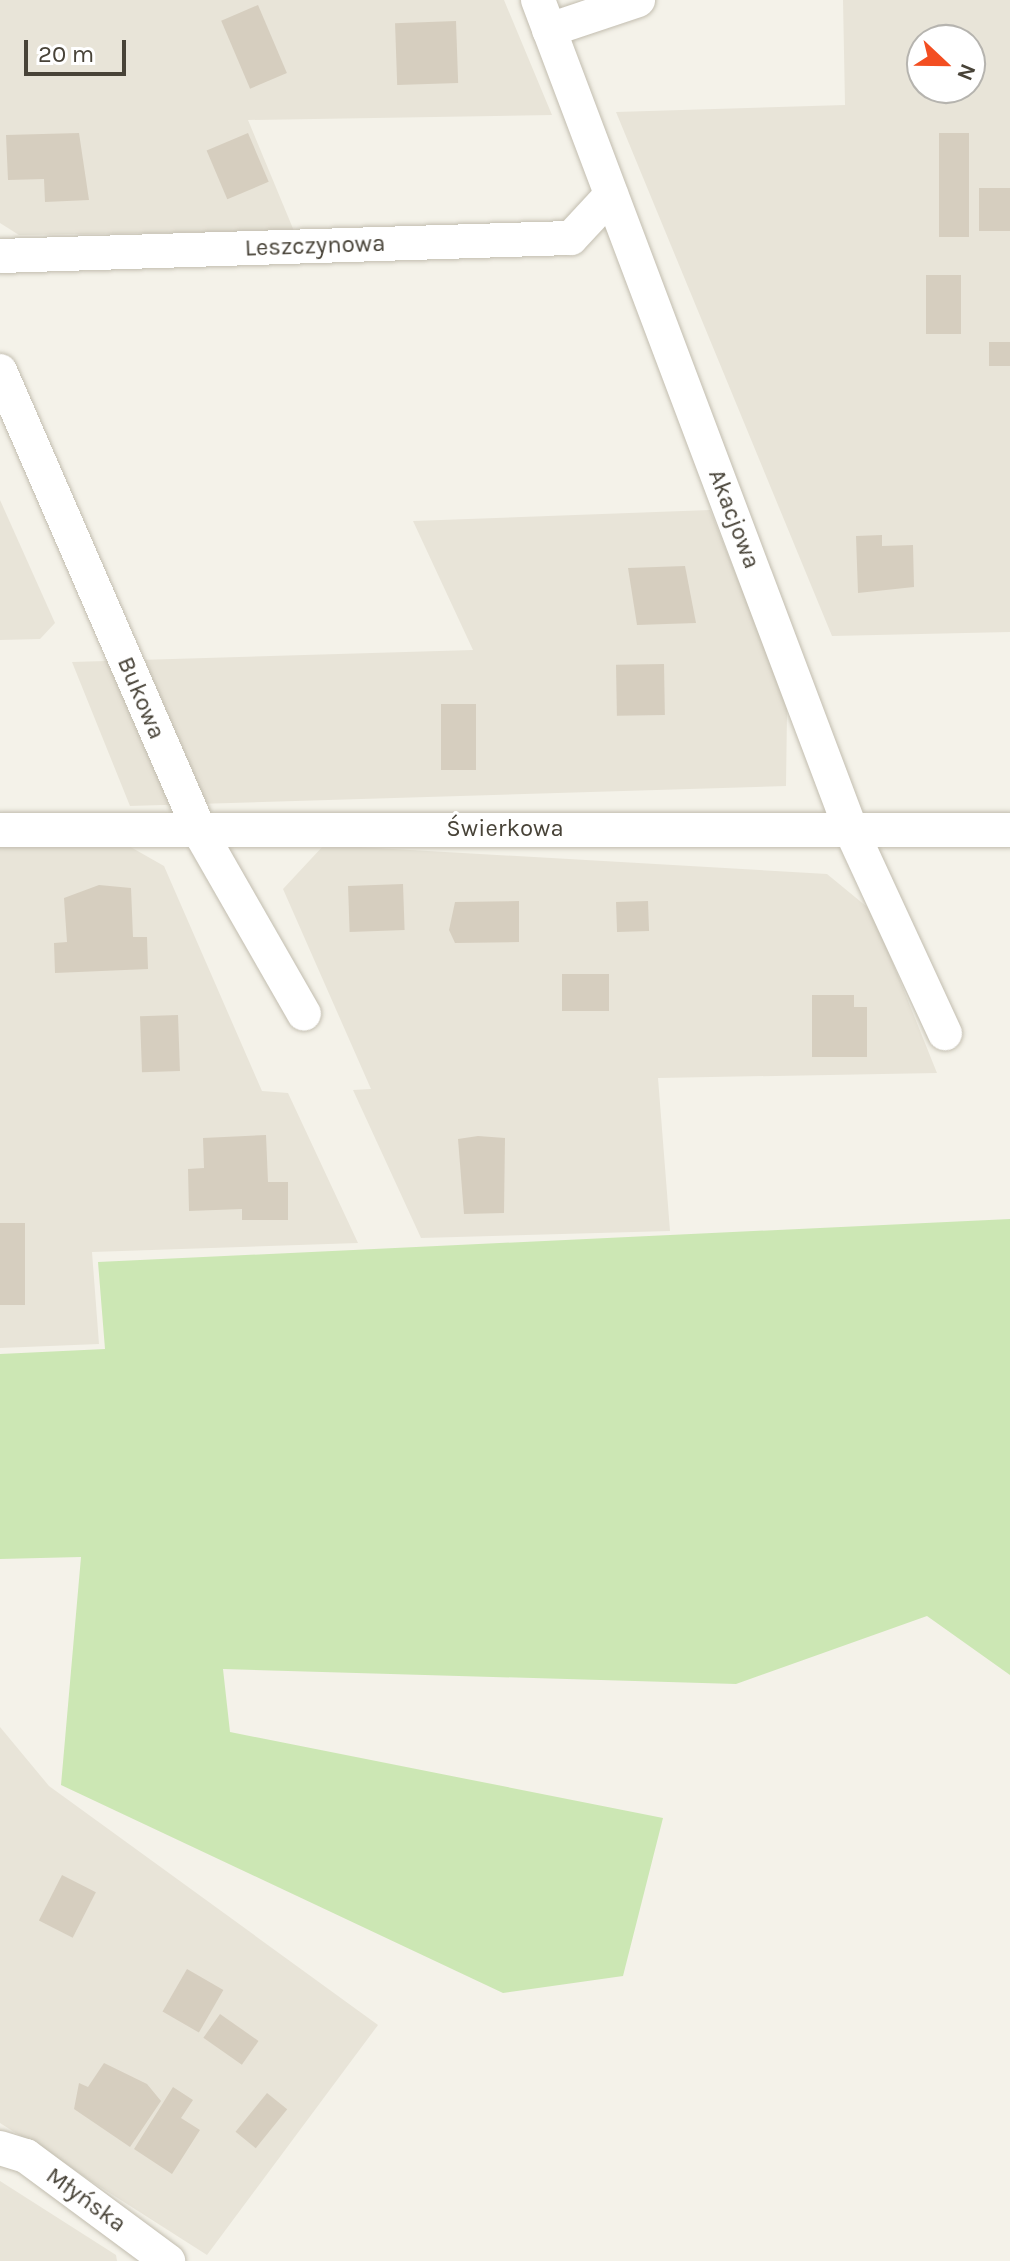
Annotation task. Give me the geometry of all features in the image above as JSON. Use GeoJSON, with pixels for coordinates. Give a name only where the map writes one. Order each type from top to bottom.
{"type":"FeatureCollection","features":[{"type":"Feature","properties":{"kind":"street"},"geometry":{"type":"LineString","coordinates":[[544,15],[638,0]]}},
{"type":"Feature","properties":{"kind":"street","name":"Akacjowa"},"geometry":{"type":"LineString","coordinates":[[544,15],[851,830],[945,1033]]}},
{"type":"Feature","properties":{"kind":"street","name":"Leszczynowa"},"geometry":{"type":"LineString","coordinates":[[0,256],[571,238],[611,195]]}},
{"type":"Feature","properties":{"kind":"street","name":"Bukowa"},"geometry":{"type":"LineString","coordinates":[[0,371],[201,834],[304,1014]]}},
{"type":"Feature","properties":{"kind":"street","name":"Świerkowa"},"geometry":{"type":"LineString","coordinates":[[0,830],[201,834],[1010,830]]}},
{"type":"Feature","properties":{"kind":"street","name":"Młyńska"},"geometry":{"type":"LineString","coordinates":[[0,2148],[26,2156],[168,2261]]}},
{"type":"Feature","properties":{"kind":"shaded area"},"geometry":{"type":"Polygon","coordinates":[[[0,0],[504,0],[552,115],[248,120],[294,231],[19,235],[0,223],[0,0]]]}},
{"type":"Feature","properties":{"kind":"shaded area"},"geometry":{"type":"Polygon","coordinates":[[[843,0],[1010,0],[1010,632],[832,636],[616,112],[845,105],[843,0]]]}},
{"type":"Feature","properties":{"kind":"shaded area"},"geometry":{"type":"Polygon","coordinates":[[[0,500],[55,623],[40,639],[0,640],[0,500]]]}},
{"type":"Feature","properties":{"kind":"shaded area"},"geometry":{"type":"Polygon","coordinates":[[[710,510],[763,642],[788,642],[786,786],[130,806],[72,662],[473,650],[413,521],[710,510]]]}},
{"type":"Feature","properties":{"kind":"shaded area"},"geometry":{"type":"Polygon","coordinates":[[[120,841],[164,866],[262,1091],[288,1093],[358,1243],[92,1252],[99,1344],[0,1348],[0,845],[120,841]]]}},
{"type":"Feature","properties":{"kind":"shaded area"},"geometry":{"type":"Polygon","coordinates":[[[324,845],[827,874],[872,911],[937,1073],[658,1078],[670,1231],[421,1238],[353,1090],[371,1089],[283,889],[324,845]]]}},
{"type":"Feature","properties":{"kind":"shaded area"},"geometry":{"type":"Polygon","coordinates":[[[0,1727],[49,1786],[378,2025],[207,2255],[0,2123],[0,1727]]]}},
{"type":"Feature","properties":{"kind":"shaded area"},"geometry":{"type":"Polygon","coordinates":[[[0,2181],[116,2255],[117,2261],[0,2261],[0,2181]]]}},
{"type":"Feature","properties":{"kind":"green space"},"geometry":{"type":"Polygon","coordinates":[[[1010,1219],[1010,1675],[927,1616],[736,1684],[223,1669],[230,1732],[663,1818],[623,1976],[503,1993],[61,1785],[81,1557],[0,1559],[0,1354],[105,1349],[98,1262],[1010,1219]]]}},
{"type":"Feature","properties":{"kind":"building"},"geometry":{"type":"Polygon","coordinates":[[[258,5],[287,73],[250,89],[221,21],[258,5]]]}},
{"type":"Feature","properties":{"kind":"building"},"geometry":{"type":"Polygon","coordinates":[[[456,21],[458,83],[397,85],[395,23],[456,21]]]}},
{"type":"Feature","properties":{"kind":"building"},"geometry":{"type":"Polygon","coordinates":[[[79,133],[89,200],[45,202],[44,179],[8,180],[6,135],[79,133]]]}},
{"type":"Feature","properties":{"kind":"building"},"geometry":{"type":"Polygon","coordinates":[[[248,133],[269,182],[227,199],[207,151],[248,133]]]}},
{"type":"Feature","properties":{"kind":"building"},"geometry":{"type":"Polygon","coordinates":[[[939,133],[969,133],[969,237],[939,237],[939,133]]]}},
{"type":"Feature","properties":{"kind":"building"},"geometry":{"type":"Polygon","coordinates":[[[979,188],[1010,188],[1010,231],[979,231],[979,188]]]}},
{"type":"Feature","properties":{"kind":"building"},"geometry":{"type":"Polygon","coordinates":[[[926,275],[961,275],[961,334],[926,334],[926,275]]]}},
{"type":"Feature","properties":{"kind":"building"},"geometry":{"type":"Polygon","coordinates":[[[989,342],[1010,342],[1010,366],[989,366],[989,342]]]}},
{"type":"Feature","properties":{"kind":"building"},"geometry":{"type":"Polygon","coordinates":[[[882,535],[882,546],[913,545],[914,587],[858,593],[856,536],[882,535]]]}},
{"type":"Feature","properties":{"kind":"building"},"geometry":{"type":"Polygon","coordinates":[[[685,566],[696,623],[637,625],[628,568],[685,566]]]}},
{"type":"Feature","properties":{"kind":"building"},"geometry":{"type":"Polygon","coordinates":[[[664,664],[665,715],[617,716],[616,665],[664,664]]]}},
{"type":"Feature","properties":{"kind":"building"},"geometry":{"type":"Polygon","coordinates":[[[441,704],[476,704],[476,770],[441,770],[441,704]]]}},
{"type":"Feature","properties":{"kind":"building"},"geometry":{"type":"Polygon","coordinates":[[[403,884],[405,930],[350,932],[348,886],[403,884]]]}},
{"type":"Feature","properties":{"kind":"building"},"geometry":{"type":"Polygon","coordinates":[[[99,885],[131,888],[133,937],[147,937],[148,969],[55,973],[54,943],[67,942],[64,898],[99,885]]]}},
{"type":"Feature","properties":{"kind":"building"},"geometry":{"type":"Polygon","coordinates":[[[519,901],[519,942],[455,943],[449,930],[455,902],[519,901]]]}},
{"type":"Feature","properties":{"kind":"building"},"geometry":{"type":"Polygon","coordinates":[[[648,901],[649,931],[617,932],[616,902],[648,901]]]}},
{"type":"Feature","properties":{"kind":"building"},"geometry":{"type":"Polygon","coordinates":[[[562,974],[609,974],[609,1011],[562,1011],[562,974]]]}},
{"type":"Feature","properties":{"kind":"building"},"geometry":{"type":"Polygon","coordinates":[[[812,995],[854,995],[854,1007],[867,1007],[867,1057],[812,1057],[812,995]]]}},
{"type":"Feature","properties":{"kind":"building"},"geometry":{"type":"Polygon","coordinates":[[[178,1015],[180,1071],[142,1072],[140,1016],[178,1015]]]}},
{"type":"Feature","properties":{"kind":"building"},"geometry":{"type":"Polygon","coordinates":[[[266,1135],[268,1182],[288,1182],[288,1220],[242,1220],[242,1209],[189,1211],[188,1169],[204,1168],[203,1138],[266,1135]]]}},
{"type":"Feature","properties":{"kind":"building"},"geometry":{"type":"Polygon","coordinates":[[[478,1136],[505,1138],[504,1213],[464,1214],[458,1139],[478,1136]]]}},
{"type":"Feature","properties":{"kind":"building"},"geometry":{"type":"Polygon","coordinates":[[[0,1223],[25,1223],[25,1305],[0,1305],[0,1223]]]}},
{"type":"Feature","properties":{"kind":"building"},"geometry":{"type":"Polygon","coordinates":[[[62,1875],[96,1892],[73,1938],[39,1920],[62,1875]]]}},
{"type":"Feature","properties":{"kind":"building"},"geometry":{"type":"Polygon","coordinates":[[[187,1969],[223,1990],[199,2032],[162,2011],[187,1969]]]}},
{"type":"Feature","properties":{"kind":"building"},"geometry":{"type":"Polygon","coordinates":[[[220,2014],[259,2041],[242,2065],[203,2038],[220,2014]]]}},
{"type":"Feature","properties":{"kind":"building"},"geometry":{"type":"Polygon","coordinates":[[[104,2063],[147,2084],[161,2101],[130,2147],[74,2109],[79,2083],[88,2087],[104,2063]]]}},
{"type":"Feature","properties":{"kind":"building"},"geometry":{"type":"Polygon","coordinates":[[[173,2087],[193,2100],[181,2118],[200,2130],[172,2174],[134,2149],[173,2087]]]}},
{"type":"Feature","properties":{"kind":"building"},"geometry":{"type":"Polygon","coordinates":[[[267,2093],[287,2109],[256,2148],[236,2132],[267,2093]]]}}]}
